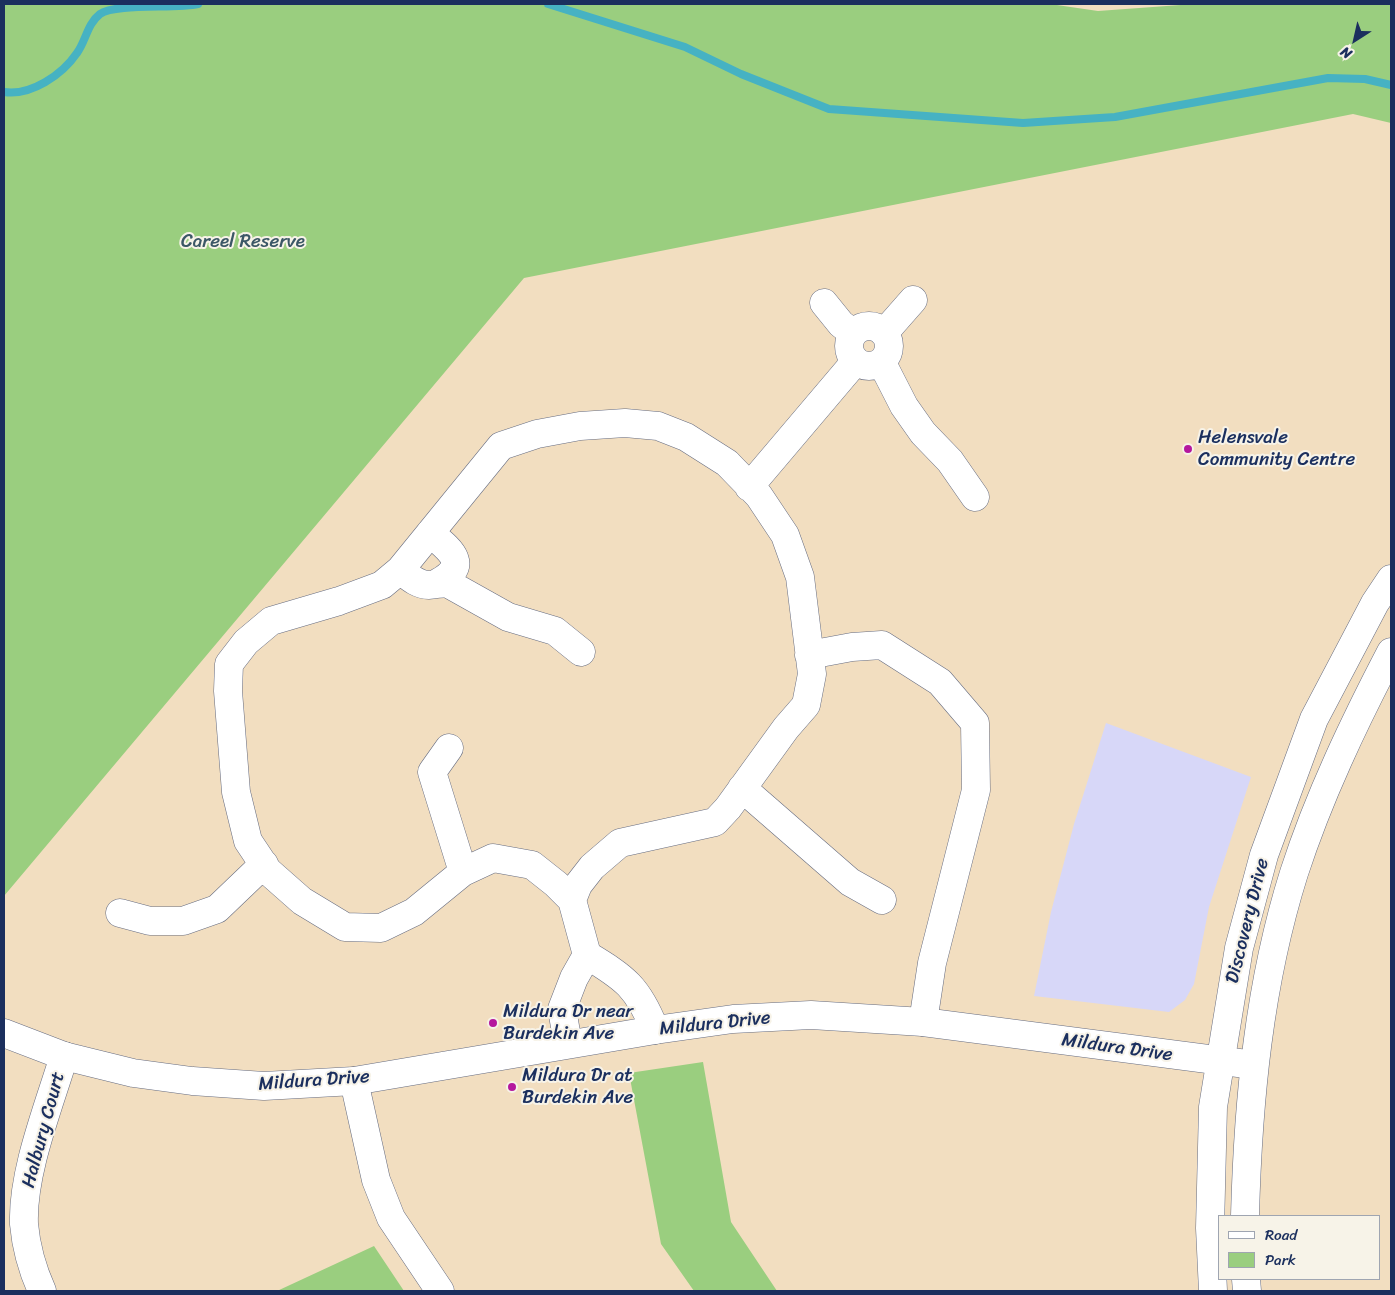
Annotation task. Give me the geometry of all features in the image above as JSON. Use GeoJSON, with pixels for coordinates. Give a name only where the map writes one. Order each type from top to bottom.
{"type":"FeatureCollection","features":[{"type":"Feature","properties":{"kind":"street"},"geometry":{"type":"LineString","coordinates":[[884,333],[913,300]]}},
{"type":"Feature","properties":{"kind":"street"},"geometry":{"type":"LineString","coordinates":[[824,303],[840,324],[853,333]]}},
{"type":"Feature","properties":{"kind":"street"},"geometry":{"type":"LineString","coordinates":[[869,326],[876,327],[884,333],[890,347],[888,354],[882,362],[869,367],[854,360],[849,350],[853,333],[869,326]]}},
{"type":"Feature","properties":{"kind":"street"},"geometry":{"type":"LineString","coordinates":[[750,487],[849,369],[854,360]]}},
{"type":"Feature","properties":{"kind":"street"},"geometry":{"type":"LineString","coordinates":[[882,362],[904,406],[924,433],[950,461],[975,498]]}},
{"type":"Feature","properties":{"kind":"street"},"geometry":{"type":"LineString","coordinates":[[572,900],[578,885],[592,868],[620,843],[715,822],[728,808],[786,728],[806,705],[812,674],[800,578],[785,535],[759,496],[728,463],[686,437],[658,426],[625,423],[580,426],[537,434],[501,446],[468,484],[400,570],[382,586],[339,601],[270,620],[246,642],[229,664],[228,691],[236,792],[248,842],[264,864],[302,901],[345,927],[381,928],[414,912],[463,872],[493,858],[532,865],[556,884],[572,900],[587,955],[619,975],[633,987],[646,1004],[655,1030]]}},
{"type":"Feature","properties":{"kind":"street"},"geometry":{"type":"LineString","coordinates":[[400,570],[417,582],[430,585],[450,576],[455,569],[456,560],[450,550],[430,533]]}},
{"type":"Feature","properties":{"kind":"street","name":"Discovery Drive"},"geometry":{"type":"LineString","coordinates":[[1213,1291],[1211,1153],[1213,1107],[1239,948],[1264,855],[1314,719],[1375,603],[1391,579]]}},
{"type":"Feature","properties":{"kind":"street"},"geometry":{"type":"LineString","coordinates":[[439,582],[449,584],[508,617],[555,631],[581,652]]}},
{"type":"Feature","properties":{"kind":"street"},"geometry":{"type":"LineString","coordinates":[[809,654],[852,647],[882,645],[940,682],[976,723],[976,790],[932,963],[923,1022]]}},
{"type":"Feature","properties":{"kind":"street","name":"Discovery Drive"},"geometry":{"type":"LineString","coordinates":[[1245,1215],[1254,1065],[1273,952],[1294,874],[1318,805],[1359,714],[1391,652]]}},
{"type":"Feature","properties":{"kind":"street"},"geometry":{"type":"LineString","coordinates":[[449,748],[432,772],[463,872]]}},
{"type":"Feature","properties":{"kind":"street"},"geometry":{"type":"LineString","coordinates":[[742,788],[850,882],[882,900]]}},
{"type":"Feature","properties":{"kind":"street"},"geometry":{"type":"LineString","coordinates":[[120,913],[150,921],[183,921],[216,909],[264,864]]}},
{"type":"Feature","properties":{"kind":"street"},"geometry":{"type":"LineString","coordinates":[[568,1044],[562,1009],[574,978],[587,955]]}},
{"type":"Feature","properties":{"kind":"street","name":"Mildura Drive"},"geometry":{"type":"LineString","coordinates":[[4,1033],[64,1056],[133,1073],[192,1081],[264,1086],[354,1081],[655,1030],[733,1019],[811,1015],[923,1022],[1254,1065]]}},
{"type":"Feature","properties":{"kind":"street","name":"Halbury Court"},"geometry":{"type":"LineString","coordinates":[[42,1291],[34,1271],[24,1225],[26,1183],[64,1056]]}},
{"type":"Feature","properties":{"kind":"street"},"geometry":{"type":"LineString","coordinates":[[354,1081],[376,1180],[391,1218],[440,1291]]}},
{"type":"Feature","properties":{"kind":"shaded area"},"geometry":{"type":"Polygon","coordinates":[[[1106,723],[1251,777],[1209,907],[1194,984],[1185,1000],[1169,1012],[1034,996],[1051,912],[1074,824],[1106,723]]]}},
{"type":"Feature","properties":{"kind":"green space","name":"Careel Reserve"},"geometry":{"type":"Polygon","coordinates":[[[4,4],[1050,4],[1098,11],[1194,4],[1391,4],[1391,123],[1353,114],[524,278],[4,896],[4,4]]]}},
{"type":"Feature","properties":{"kind":"green space"},"geometry":{"type":"Polygon","coordinates":[[[703,1062],[731,1222],[777,1291],[694,1291],[661,1244],[629,1073],[703,1062]]]}},
{"type":"Feature","properties":{"kind":"green space"},"geometry":{"type":"Polygon","coordinates":[[[374,1246],[404,1291],[277,1291],[374,1246]]]}},
{"type":"Feature","properties":{"kind":"waterway"},"geometry":{"type":"LineString","coordinates":[[4,92],[25,91],[45,82],[63,69],[77,53],[89,28],[100,14],[119,8],[198,4]]}},
{"type":"Feature","properties":{"kind":"waterway"},"geometry":{"type":"LineString","coordinates":[[548,4],[685,47],[741,74],[829,109],[1023,123],[1115,117],[1328,78],[1365,79],[1391,85]]}},
{"type":"Feature","properties":{"kind":"place","name":"Helensvale Community Centre"},"geometry":{"type":"Point","coordinates":[1188,449]}},
{"type":"Feature","properties":{"kind":"place","name":"Mildura Dr near Burdekin Ave"},"geometry":{"type":"Point","coordinates":[493,1023]}},
{"type":"Feature","properties":{"kind":"place","name":"Mildura Dr at Burdekin Ave"},"geometry":{"type":"Point","coordinates":[512,1087]}}]}
